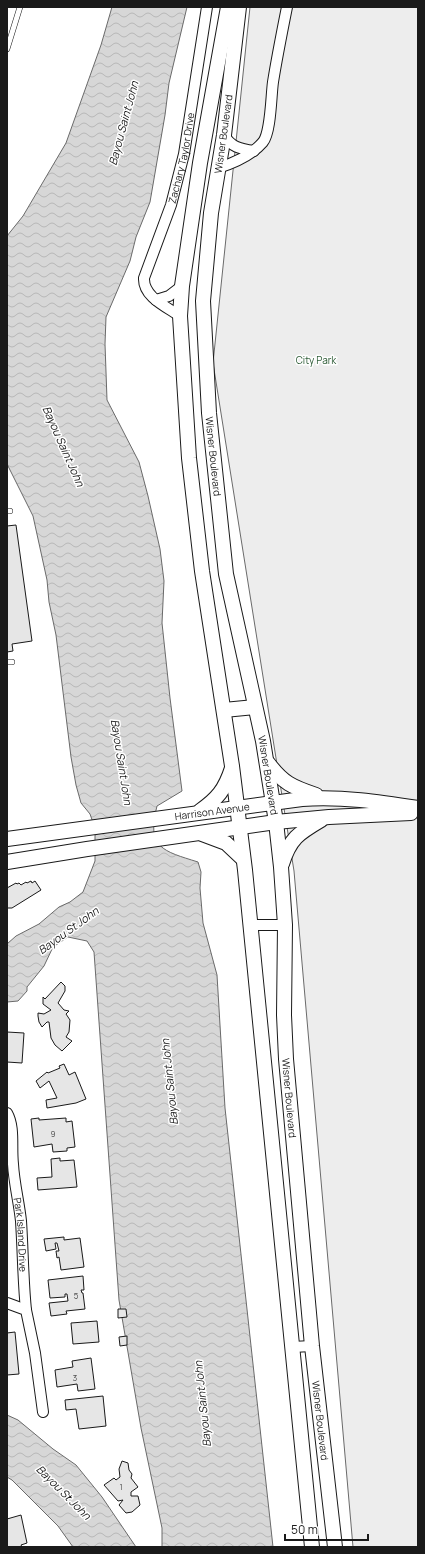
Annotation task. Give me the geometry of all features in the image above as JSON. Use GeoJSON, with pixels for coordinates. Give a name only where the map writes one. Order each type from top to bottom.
{"type":"FeatureCollection","features":[{"type":"Feature","properties":{"kind":"street","name":"Zachary Taylor Drive"},"geometry":{"type":"LineString","coordinates":[[180,316],[156,300],[148,292],[144,284],[144,278],[171,205],[182,167],[207,7]]}},
{"type":"Feature","properties":{"kind":"street","name":"Wisner Boulevard"},"geometry":{"type":"LineString","coordinates":[[228,7],[200,163],[182,286],[180,316],[188,458],[202,571],[224,710],[244,859],[312,1547]]}},
{"type":"Feature","properties":{"kind":"street","name":"Wisner Boulevard"},"geometry":{"type":"LineString","coordinates":[[239,7],[224,135],[211,213],[203,301],[209,413],[226,574],[266,761],[276,822],[285,925],[284,1015],[286,1059],[312,1346],[335,1547]]}},
{"type":"Feature","properties":{"kind":"street"},"geometry":{"type":"LineString","coordinates":[[218,168],[232,164],[254,151],[264,141],[268,125],[287,7]]}},
{"type":"Feature","properties":{"kind":"street"},"geometry":{"type":"LineString","coordinates":[[224,135],[228,142],[239,149],[254,151]]}},
{"type":"Feature","properties":{"kind":"street"},"geometry":{"type":"LineString","coordinates":[[156,300],[169,296],[182,286]]}},
{"type":"Feature","properties":{"kind":"street"},"geometry":{"type":"LineString","coordinates":[[186,414],[209,413]]}},
{"type":"Feature","properties":{"kind":"street"},"geometry":{"type":"LineString","coordinates":[[224,710],[255,707]]}},
{"type":"Feature","properties":{"kind":"street"},"geometry":{"type":"LineString","coordinates":[[266,761],[278,777],[291,786],[322,797]]}},
{"type":"Feature","properties":{"kind":"street"},"geometry":{"type":"LineString","coordinates":[[197,813],[213,802],[221,793],[228,780],[232,766]]}},
{"type":"Feature","properties":{"kind":"street","name":"Harrison Avenue"},"geometry":{"type":"LineString","coordinates":[[7,839],[163,819],[273,802],[322,797],[360,800],[418,808]]}},
{"type":"Feature","properties":{"kind":"street","name":"Harrison Avenue"},"geometry":{"type":"LineString","coordinates":[[7,862],[276,822],[329,816],[418,812]]}},
{"type":"Feature","properties":{"kind":"street"},"geometry":{"type":"LineString","coordinates":[[281,867],[286,850],[298,834],[329,816]]}},
{"type":"Feature","properties":{"kind":"street"},"geometry":{"type":"LineString","coordinates":[[200,834],[226,843],[244,859]]}},
{"type":"Feature","properties":{"kind":"street"},"geometry":{"type":"LineString","coordinates":[[250,925],[285,925]]}},
{"type":"Feature","properties":{"kind":"street","name":"Park Island Drive"},"geometry":{"type":"LineString","coordinates":[[7,1112],[10,1117],[13,1164],[21,1221],[23,1285],[26,1310],[35,1353],[43,1412]]}},
{"type":"Feature","properties":{"kind":"street"},"geometry":{"type":"LineString","coordinates":[[7,1304],[26,1310]]}},
{"type":"Feature","properties":{"kind":"street"},"geometry":{"type":"LineString","coordinates":[[292,1347],[312,1346]]}},
{"type":"Feature","properties":{"kind":"lane"},"geometry":{"type":"LineString","coordinates":[[7,49],[20,7]]}},
{"type":"Feature","properties":{"kind":"green space","name":"City Park"},"geometry":{"type":"Polygon","coordinates":[[[250,7],[418,7],[418,1547],[353,1547],[294,871],[213,363],[250,7]]]}},
{"type":"Feature","properties":{"kind":"water"},"geometry":{"type":"Polygon","coordinates":[[[112,7],[187,7],[169,83],[150,202],[136,237],[130,261],[106,317],[105,344],[107,400],[139,462],[160,549],[164,581],[162,623],[182,791],[157,806],[154,820],[154,831],[160,846],[175,855],[198,862],[201,872],[200,888],[203,923],[217,975],[225,1108],[273,1547],[162,1547],[162,1528],[141,1428],[119,1300],[94,952],[87,941],[68,937],[53,947],[44,966],[27,987],[27,991],[18,1001],[7,1002],[7,944],[16,936],[39,924],[59,907],[70,902],[83,892],[95,861],[95,828],[90,814],[81,803],[76,785],[71,757],[56,635],[49,602],[47,580],[33,516],[7,464],[7,236],[23,216],[66,143],[101,45],[112,7]]]}},
{"type":"Feature","properties":{"kind":"water","name":"Bayou St John"},"geometry":{"type":"Polygon","coordinates":[[[7,1415],[18,1420],[53,1449],[76,1465],[102,1497],[136,1547],[73,1547],[58,1526],[12,1480],[7,1477],[7,1415]]]}},
{"type":"Feature","properties":{"kind":"building"},"geometry":{"type":"Polygon","coordinates":[[[16,525],[32,641],[12,644],[13,651],[7,652],[7,526],[16,525]]]}},
{"type":"Feature","properties":{"kind":"building"},"geometry":{"type":"Polygon","coordinates":[[[31,881],[32,883],[35,881],[41,890],[12,908],[7,908],[7,888],[16,883],[21,885],[31,881]]]}},
{"type":"Feature","properties":{"kind":"building"},"geometry":{"type":"Polygon","coordinates":[[[61,982],[65,986],[65,991],[58,1003],[64,1010],[69,1011],[66,1014],[70,1020],[69,1032],[66,1037],[72,1041],[62,1051],[55,1045],[51,1038],[49,1022],[42,1027],[38,1016],[38,1013],[44,1014],[51,1010],[43,1004],[43,997],[45,999],[61,982]]]}},
{"type":"Feature","properties":{"kind":"building"},"geometry":{"type":"Polygon","coordinates":[[[7,1032],[24,1033],[22,1063],[7,1062],[7,1032]]]}},
{"type":"Feature","properties":{"kind":"building"},"geometry":{"type":"Polygon","coordinates":[[[64,1064],[69,1075],[75,1072],[86,1099],[76,1103],[47,1108],[46,1100],[57,1098],[49,1081],[40,1088],[36,1081],[47,1072],[48,1073],[60,1068],[59,1066],[64,1064]]]}},
{"type":"Feature","properties":{"kind":"building"},"geometry":{"type":"Polygon","coordinates":[[[39,1118],[39,1120],[66,1118],[66,1122],[72,1121],[75,1147],[67,1148],[67,1151],[53,1152],[52,1144],[34,1147],[31,1119],[39,1118]]]}},
{"type":"Feature","properties":{"kind":"building"},"geometry":{"type":"Polygon","coordinates":[[[60,1158],[60,1161],[74,1160],[77,1187],[38,1190],[37,1178],[52,1177],[51,1159],[60,1158]]]}},
{"type":"Feature","properties":{"kind":"building"},"geometry":{"type":"Polygon","coordinates":[[[64,1237],[64,1240],[80,1238],[84,1267],[61,1270],[59,1257],[57,1258],[56,1251],[59,1251],[57,1243],[55,1243],[56,1249],[46,1251],[44,1239],[64,1237]]]}},
{"type":"Feature","properties":{"kind":"building"},"geometry":{"type":"Polygon","coordinates":[[[83,1276],[84,1290],[81,1290],[83,1293],[85,1309],[66,1311],[67,1314],[51,1316],[49,1303],[68,1301],[67,1294],[65,1294],[65,1297],[50,1298],[48,1280],[83,1276]]]}},
{"type":"Feature","properties":{"kind":"building"},"geometry":{"type":"Polygon","coordinates":[[[118,1309],[126,1309],[127,1317],[118,1318],[118,1309]]]}},
{"type":"Feature","properties":{"kind":"building"},"geometry":{"type":"Polygon","coordinates":[[[97,1321],[99,1342],[73,1344],[71,1323],[97,1321]]]}},
{"type":"Feature","properties":{"kind":"building"},"geometry":{"type":"Polygon","coordinates":[[[15,1332],[19,1374],[7,1375],[7,1333],[15,1332]]]}},
{"type":"Feature","properties":{"kind":"building"},"geometry":{"type":"Polygon","coordinates":[[[127,1336],[127,1345],[120,1346],[119,1337],[127,1336]]]}},
{"type":"Feature","properties":{"kind":"building"},"geometry":{"type":"Polygon","coordinates":[[[91,1358],[95,1389],[78,1391],[77,1384],[57,1387],[55,1370],[73,1367],[72,1361],[91,1358]]]}},
{"type":"Feature","properties":{"kind":"building"},"geometry":{"type":"Polygon","coordinates":[[[103,1396],[106,1426],[79,1429],[76,1409],[66,1410],[65,1400],[103,1396]]]}},
{"type":"Feature","properties":{"kind":"building"},"geometry":{"type":"Polygon","coordinates":[[[122,1461],[128,1463],[129,1470],[132,1474],[131,1478],[138,1487],[131,1492],[131,1496],[138,1496],[140,1505],[132,1512],[126,1513],[119,1505],[123,1500],[118,1501],[104,1485],[114,1478],[116,1480],[120,1477],[119,1469],[122,1461]]]}},
{"type":"Feature","properties":{"kind":"building"},"geometry":{"type":"Polygon","coordinates":[[[21,1515],[27,1543],[21,1545],[22,1547],[7,1547],[7,1519],[21,1515]]]}},
{"type":"Feature","properties":{"kind":"water label","name":"Bayou Saint John"},"geometry":{"type":"Point","coordinates":[123,123]}},
{"type":"Feature","properties":{"kind":"water label","name":"Bayou Saint John"},"geometry":{"type":"Point","coordinates":[64,446]}},
{"type":"Feature","properties":{"kind":"water label","name":"Bayou Saint John"},"geometry":{"type":"Point","coordinates":[122,762]}},
{"type":"Feature","properties":{"kind":"water label","name":"Bayou Saint John"},"geometry":{"type":"Point","coordinates":[169,1082]}},
{"type":"Feature","properties":{"kind":"water label","name":"Bayou Saint John"},"geometry":{"type":"Point","coordinates":[202,1404]}}]}
